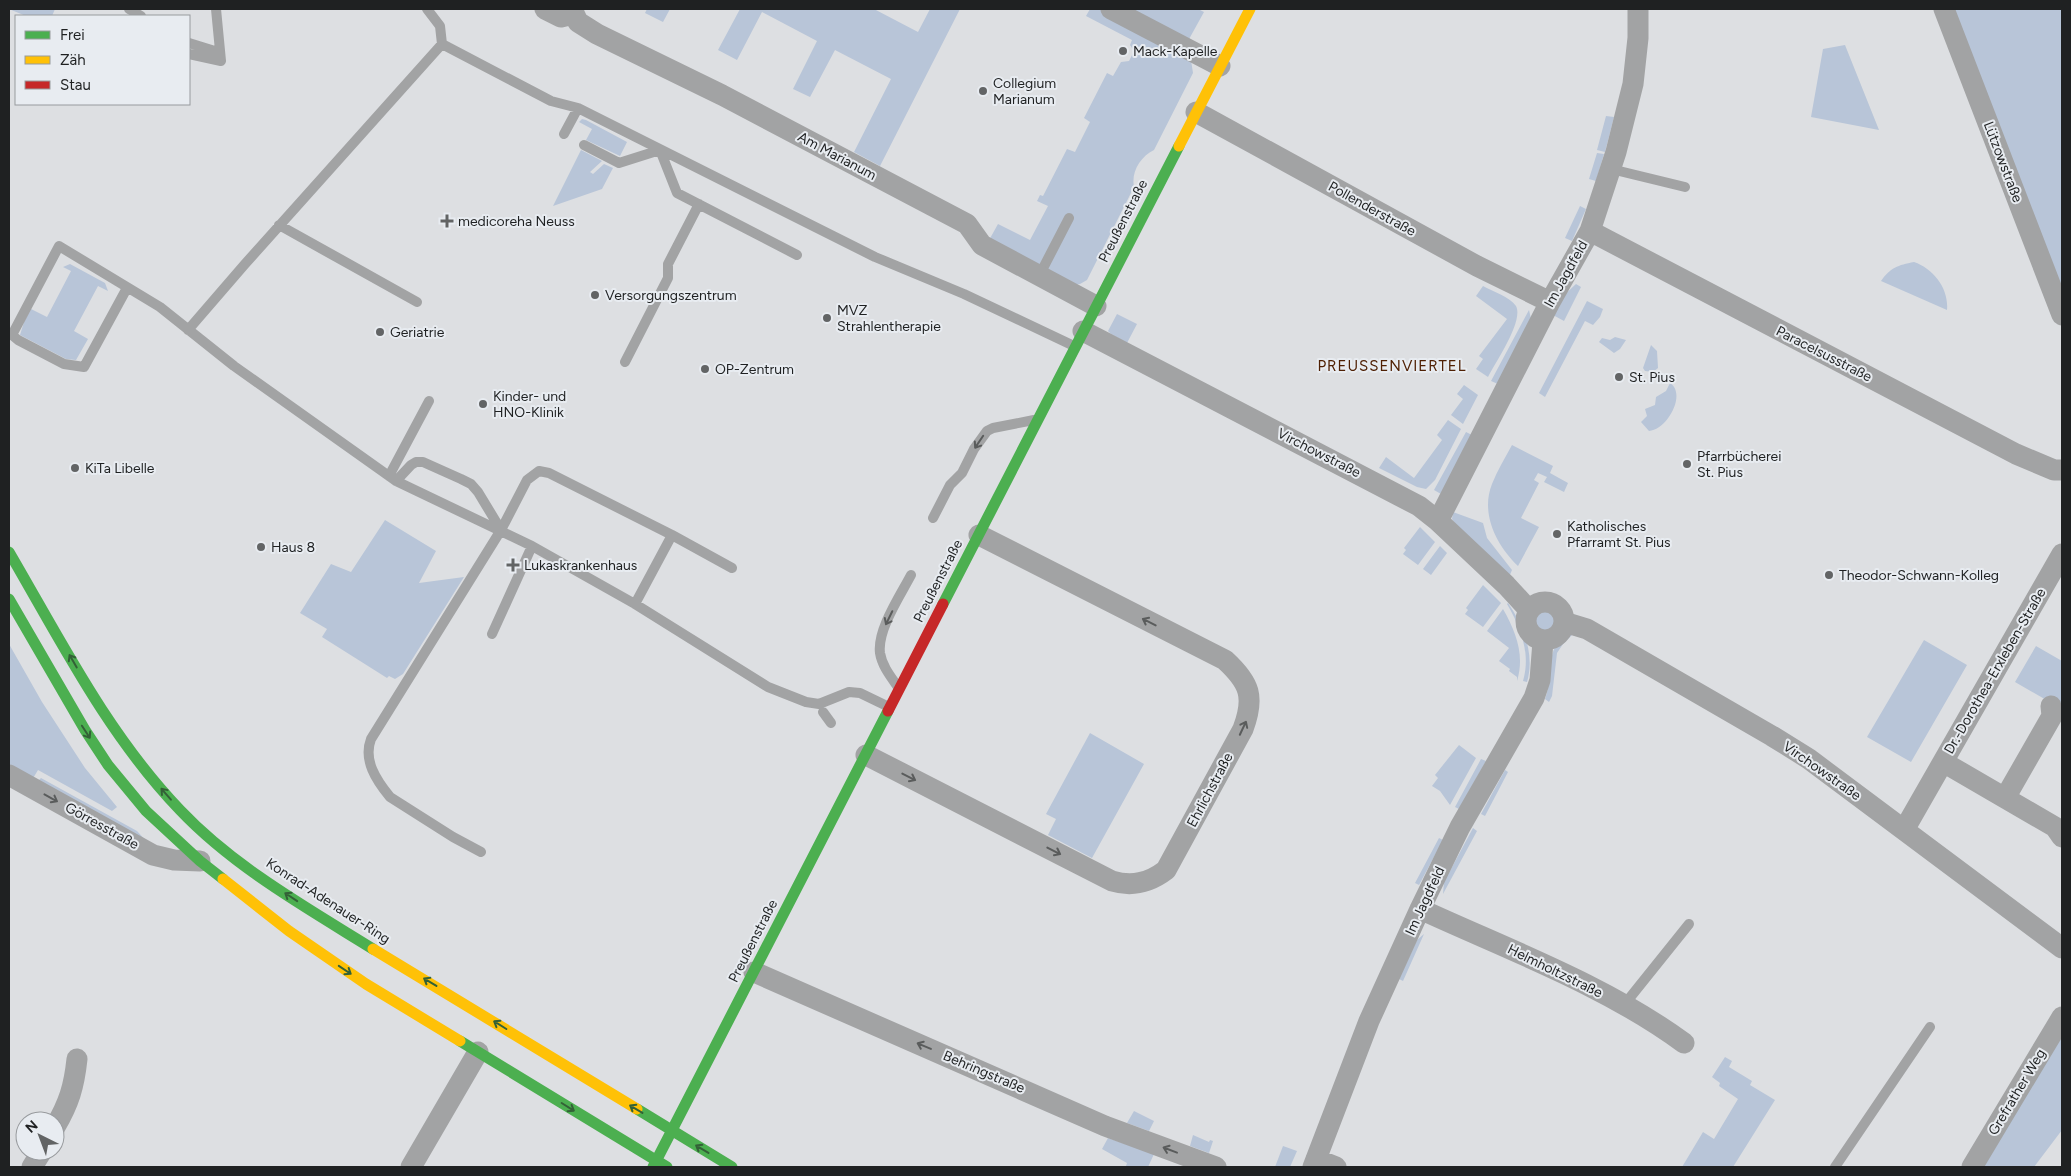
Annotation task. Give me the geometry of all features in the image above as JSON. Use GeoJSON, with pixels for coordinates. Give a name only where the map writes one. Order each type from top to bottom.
{"type":"FeatureCollection","features":[{"type":"Feature","properties":{"kind":"main road","name":"Preußenstraße"},"geometry":{"type":"LineString","coordinates":[[659,1165],[672,1131],[1250,9]]}},
{"type":"Feature","properties":{"kind":"main road","name":"Konrad-Adenauer-Ring"},"geometry":{"type":"LineString","coordinates":[[9,552],[87,685],[130,751],[166,795],[196,824],[268,882],[324,918],[732,1167]]}},
{"type":"Feature","properties":{"kind":"main road"},"geometry":{"type":"LineString","coordinates":[[9,599],[75,714],[108,765],[146,812],[200,861],[305,943],[366,984],[659,1165]]}},
{"type":"Feature","properties":{"kind":"street","name":"Am Marianum"},"geometry":{"type":"LineString","coordinates":[[544,9],[561,17],[573,11],[581,25],[722,95],[875,183],[967,224],[982,245],[1096,306]]}},
{"type":"Feature","properties":{"kind":"street"},"geometry":{"type":"LineString","coordinates":[[1111,9],[1220,66]]}},
{"type":"Feature","properties":{"kind":"street","name":"Im Jagdfeld"},"geometry":{"type":"LineString","coordinates":[[1438,521],[1550,302],[1590,232],[1611,169],[1633,84],[1638,38],[1638,9]]}},
{"type":"Feature","properties":{"kind":"street","name":"Lützowstraße"},"geometry":{"type":"LineString","coordinates":[[1944,9],[2062,315]]}},
{"type":"Feature","properties":{"kind":"street","name":"Pollenderstraße"},"geometry":{"type":"LineString","coordinates":[[1196,112],[1477,266],[1550,302]]}},
{"type":"Feature","properties":{"kind":"street","name":"Paracelsusstraße"},"geometry":{"type":"LineString","coordinates":[[1590,232],[2016,454],[2054,470],[2062,470]]}},
{"type":"Feature","properties":{"kind":"street","name":"Virchowstraße"},"geometry":{"type":"LineString","coordinates":[[1079,339],[1419,506],[1438,521],[1506,585],[1529,610]]}},
{"type":"Feature","properties":{"kind":"street","name":"Ehrlichstraße"},"geometry":{"type":"LineString","coordinates":[[866,755],[1112,881],[1131,884],[1149,880],[1166,870],[1243,729],[1250,712],[1249,693],[1236,670],[1225,660],[978,535]]}},
{"type":"Feature","properties":{"kind":"street","name":"Dr.-Dorothea-Erxleben-Straße"},"geometry":{"type":"LineString","coordinates":[[1904,830],[2062,554]]}},
{"type":"Feature","properties":{"kind":"street"},"geometry":{"type":"LineString","coordinates":[[1539,603],[1552,603],[1561,610],[1564,622],[1560,634],[1555,638],[1542,641],[1536,639],[1527,629],[1526,616],[1529,610],[1539,603]]}},
{"type":"Feature","properties":{"kind":"street","name":"Virchowstraße"},"geometry":{"type":"LineString","coordinates":[[1564,622],[1588,629],[1809,759],[2062,948]]}},
{"type":"Feature","properties":{"kind":"street","name":"Im Jagdfeld"},"geometry":{"type":"LineString","coordinates":[[1322,1164],[1369,1021],[1460,827],[1534,698],[1540,680],[1542,641]]}},
{"type":"Feature","properties":{"kind":"street"},"geometry":{"type":"LineString","coordinates":[[2005,798],[2052,716],[2051,706]]}},
{"type":"Feature","properties":{"kind":"street","name":"Dr.-Dorothea-Erxleben-Straße"},"geometry":{"type":"LineString","coordinates":[[1944,762],[2055,826],[2062,837]]}},
{"type":"Feature","properties":{"kind":"street","name":"Görresstraße"},"geometry":{"type":"LineString","coordinates":[[9,774],[153,855],[174,860],[200,861]]}},
{"type":"Feature","properties":{"kind":"street","name":"Helmholtzstraße"},"geometry":{"type":"LineString","coordinates":[[1420,909],[1552,969],[1624,1005],[1657,1024],[1684,1043]]}},
{"type":"Feature","properties":{"kind":"street","name":"Behringstraße"},"geometry":{"type":"LineString","coordinates":[[754,972],[1105,1126],[1216,1167]]}},
{"type":"Feature","properties":{"kind":"street","name":"Grefrather Weg"},"geometry":{"type":"LineString","coordinates":[[1972,1167],[2062,1017]]}},
{"type":"Feature","properties":{"kind":"street"},"geometry":{"type":"LineString","coordinates":[[411,1167],[478,1052]]}},
{"type":"Feature","properties":{"kind":"street"},"geometry":{"type":"LineString","coordinates":[[64,1111],[74,1084],[77,1059]]}},
{"type":"Feature","properties":{"kind":"lane"},"geometry":{"type":"LineString","coordinates":[[216,9],[220,57]]}},
{"type":"Feature","properties":{"kind":"lane"},"geometry":{"type":"LineString","coordinates":[[188,330],[279,225],[442,44],[440,26],[428,9]]}},
{"type":"Feature","properties":{"kind":"lane"},"geometry":{"type":"LineString","coordinates":[[190,43],[220,57]]}},
{"type":"Feature","properties":{"kind":"lane"},"geometry":{"type":"LineString","coordinates":[[442,44],[551,102],[578,108],[875,257],[1079,339]]}},
{"type":"Feature","properties":{"kind":"lane"},"geometry":{"type":"LineString","coordinates":[[190,54],[220,57]]}},
{"type":"Feature","properties":{"kind":"lane"},"geometry":{"type":"LineString","coordinates":[[564,134],[578,108]]}},
{"type":"Feature","properties":{"kind":"lane"},"geometry":{"type":"LineString","coordinates":[[584,145],[619,163],[660,150]]}},
{"type":"Feature","properties":{"kind":"lane"},"geometry":{"type":"LineString","coordinates":[[660,150],[677,193],[797,254]]}},
{"type":"Feature","properties":{"kind":"lane"},"geometry":{"type":"LineString","coordinates":[[1611,169],[1685,187]]}},
{"type":"Feature","properties":{"kind":"lane"},"geometry":{"type":"LineString","coordinates":[[625,362],[668,278],[668,264],[699,204]]}},
{"type":"Feature","properties":{"kind":"lane"},"geometry":{"type":"LineString","coordinates":[[1039,276],[1069,218]]}},
{"type":"Feature","properties":{"kind":"lane"},"geometry":{"type":"LineString","coordinates":[[279,225],[417,302]]}},
{"type":"Feature","properties":{"kind":"lane"},"geometry":{"type":"LineString","coordinates":[[127,288],[84,367],[64,364],[12,335],[59,246],[160,307],[234,366],[392,478],[449,508],[532,546],[635,604],[768,686],[789,696],[819,704],[849,692],[860,693],[890,708]]}},
{"type":"Feature","properties":{"kind":"lane"},"geometry":{"type":"LineString","coordinates":[[392,478],[429,401]]}},
{"type":"Feature","properties":{"kind":"lane"},"geometry":{"type":"LineString","coordinates":[[934,518],[950,486],[962,473],[974,449],[987,431],[993,428],[1038,420]]}},
{"type":"Feature","properties":{"kind":"lane"},"geometry":{"type":"LineString","coordinates":[[392,478],[416,462],[423,462],[461,479],[471,484],[478,492],[500,530]]}},
{"type":"Feature","properties":{"kind":"lane"},"geometry":{"type":"LineString","coordinates":[[481,852],[452,837],[390,797],[369,763],[367,748],[370,739],[500,530],[527,480],[539,472],[549,473],[672,535],[732,568]]}},
{"type":"Feature","properties":{"kind":"lane"},"geometry":{"type":"LineString","coordinates":[[635,604],[672,535]]}},
{"type":"Feature","properties":{"kind":"lane"},"geometry":{"type":"LineString","coordinates":[[492,634],[532,546]]}},
{"type":"Feature","properties":{"kind":"lane"},"geometry":{"type":"LineString","coordinates":[[900,689],[884,666],[880,654],[880,642],[885,626],[910,575]]}},
{"type":"Feature","properties":{"kind":"lane"},"geometry":{"type":"LineString","coordinates":[[823,712],[830,723]]}},
{"type":"Feature","properties":{"kind":"lane"},"geometry":{"type":"LineString","coordinates":[[1624,1005],[1689,924]]}},
{"type":"Feature","properties":{"kind":"lane"},"geometry":{"type":"LineString","coordinates":[[1835,1167],[1930,1027]]}},
{"type":"Feature","properties":{"kind":"shaded area"},"geometry":{"type":"Polygon","coordinates":[[[9,9],[55,9],[52,15],[24,15],[9,9]]]}},
{"type":"Feature","properties":{"kind":"shaded area"},"geometry":{"type":"Polygon","coordinates":[[[647,9],[670,9],[663,22],[645,13],[647,9]]]}},
{"type":"Feature","properties":{"kind":"shaded area"},"geometry":{"type":"Polygon","coordinates":[[[740,9],[874,9],[918,32],[930,9],[960,9],[880,166],[854,152],[891,79],[835,50],[810,97],[793,89],[817,41],[762,12],[737,60],[718,50],[740,9]]]}},
{"type":"Feature","properties":{"kind":"shaded area"},"geometry":{"type":"Polygon","coordinates":[[[1090,9],[1198,9],[1204,12],[1188,41],[1193,73],[1154,150],[1138,165],[1133,181],[1134,187],[1087,280],[1074,285],[988,242],[998,224],[1030,240],[1048,206],[1037,201],[1040,195],[1043,196],[1067,149],[1075,152],[1090,122],[1084,118],[1107,73],[1113,76],[1121,62],[1129,61],[1134,51],[1130,45],[1132,40],[1086,16],[1090,9]]]}},
{"type":"Feature","properties":{"kind":"shaded area"},"geometry":{"type":"Polygon","coordinates":[[[1951,9],[2062,9],[2062,297],[1951,9]]]}},
{"type":"Feature","properties":{"kind":"shaded area"},"geometry":{"type":"Polygon","coordinates":[[[1845,45],[1879,130],[1811,117],[1823,49],[1845,45]]]}},
{"type":"Feature","properties":{"kind":"shaded area"},"geometry":{"type":"Polygon","coordinates":[[[1606,116],[1614,117],[1605,152],[1597,150],[1606,116]]]}},
{"type":"Feature","properties":{"kind":"shaded area"},"geometry":{"type":"Polygon","coordinates":[[[582,119],[627,142],[620,156],[586,140],[592,129],[579,122],[582,119]]]}},
{"type":"Feature","properties":{"kind":"shaded area"},"geometry":{"type":"Polygon","coordinates":[[[581,150],[602,161],[590,172],[593,174],[604,164],[613,168],[602,189],[553,206],[581,150]]]}},
{"type":"Feature","properties":{"kind":"shaded area"},"geometry":{"type":"Polygon","coordinates":[[[1597,153],[1604,154],[1596,181],[1589,179],[1597,153]]]}},
{"type":"Feature","properties":{"kind":"shaded area"},"geometry":{"type":"Polygon","coordinates":[[[1580,206],[1586,209],[1572,241],[1565,238],[1580,206]]]}},
{"type":"Feature","properties":{"kind":"shaded area"},"geometry":{"type":"Polygon","coordinates":[[[1914,262],[1928,269],[1939,281],[1946,295],[1947,310],[1881,281],[1895,268],[1914,262]]]}},
{"type":"Feature","properties":{"kind":"shaded area"},"geometry":{"type":"Polygon","coordinates":[[[70,264],[105,283],[108,291],[98,286],[74,331],[88,339],[76,360],[66,359],[20,335],[31,309],[47,317],[71,271],[63,267],[70,264]]]}},
{"type":"Feature","properties":{"kind":"shaded area"},"geometry":{"type":"Polygon","coordinates":[[[1576,284],[1581,287],[1564,321],[1553,315],[1561,298],[1576,284]]]}},
{"type":"Feature","properties":{"kind":"shaded area"},"geometry":{"type":"Polygon","coordinates":[[[1483,286],[1510,300],[1516,306],[1517,313],[1513,331],[1488,377],[1476,369],[1483,359],[1479,356],[1507,319],[1476,296],[1483,286]]]}},
{"type":"Feature","properties":{"kind":"shaded area"},"geometry":{"type":"Polygon","coordinates":[[[1587,301],[1603,309],[1600,317],[1593,325],[1585,321],[1545,397],[1539,393],[1587,301]]]}},
{"type":"Feature","properties":{"kind":"shaded area"},"geometry":{"type":"Polygon","coordinates":[[[1529,310],[1531,319],[1498,384],[1491,381],[1529,310]]]}},
{"type":"Feature","properties":{"kind":"shaded area"},"geometry":{"type":"Polygon","coordinates":[[[1117,314],[1137,324],[1127,343],[1108,331],[1117,314]]]}},
{"type":"Feature","properties":{"kind":"shaded area"},"geometry":{"type":"Polygon","coordinates":[[[1615,337],[1626,340],[1620,349],[1614,353],[1599,342],[1602,338],[1610,340],[1615,337]]]}},
{"type":"Feature","properties":{"kind":"shaded area"},"geometry":{"type":"Polygon","coordinates":[[[1651,345],[1657,351],[1658,368],[1653,372],[1645,371],[1643,368],[1651,345]]]}},
{"type":"Feature","properties":{"kind":"shaded area"},"geometry":{"type":"Polygon","coordinates":[[[1670,383],[1675,388],[1676,395],[1673,411],[1662,425],[1649,431],[1641,422],[1647,416],[1645,409],[1655,405],[1656,397],[1666,391],[1670,383]]]}},
{"type":"Feature","properties":{"kind":"shaded area"},"geometry":{"type":"Polygon","coordinates":[[[1464,385],[1478,395],[1463,424],[1451,415],[1463,399],[1457,394],[1464,385]]]}},
{"type":"Feature","properties":{"kind":"shaded area"},"geometry":{"type":"Polygon","coordinates":[[[1448,420],[1461,429],[1435,480],[1426,489],[1417,487],[1379,468],[1386,457],[1414,478],[1442,440],[1437,435],[1448,420]]]}},
{"type":"Feature","properties":{"kind":"shaded area"},"geometry":{"type":"Polygon","coordinates":[[[1466,432],[1472,435],[1441,494],[1434,490],[1466,432]]]}},
{"type":"Feature","properties":{"kind":"shaded area"},"geometry":{"type":"Polygon","coordinates":[[[1512,445],[1553,466],[1550,473],[1568,483],[1564,492],[1544,482],[1547,477],[1538,473],[1534,480],[1539,483],[1521,518],[1539,527],[1518,566],[1497,539],[1489,518],[1488,507],[1492,484],[1512,445]]]}},
{"type":"Feature","properties":{"kind":"shaded area"},"geometry":{"type":"Polygon","coordinates":[[[1453,512],[1483,523],[1487,538],[1512,570],[1509,577],[1456,525],[1452,519],[1453,512]]]}},
{"type":"Feature","properties":{"kind":"shaded area"},"geometry":{"type":"Polygon","coordinates":[[[385,520],[436,551],[419,583],[464,577],[403,674],[395,679],[389,676],[387,678],[322,637],[327,629],[300,613],[331,564],[351,572],[385,520]]]}},
{"type":"Feature","properties":{"kind":"shaded area"},"geometry":{"type":"Polygon","coordinates":[[[1420,527],[1435,542],[1418,565],[1403,554],[1406,550],[1404,548],[1420,527]]]}},
{"type":"Feature","properties":{"kind":"shaded area"},"geometry":{"type":"Polygon","coordinates":[[[1440,546],[1447,553],[1431,575],[1423,569],[1440,546]]]}},
{"type":"Feature","properties":{"kind":"shaded area"},"geometry":{"type":"Polygon","coordinates":[[[1483,585],[1501,603],[1483,627],[1465,614],[1468,610],[1466,608],[1483,585]]]}},
{"type":"Feature","properties":{"kind":"shaded area"},"geometry":{"type":"Polygon","coordinates":[[[1508,603],[1519,621],[1529,651],[1530,662],[1527,682],[1523,681],[1526,661],[1523,641],[1508,603]]]}},
{"type":"Feature","properties":{"kind":"shaded area"},"geometry":{"type":"Polygon","coordinates":[[[1503,609],[1512,626],[1520,653],[1517,681],[1517,677],[1509,671],[1510,669],[1499,661],[1509,648],[1487,631],[1503,609]]]}},
{"type":"Feature","properties":{"kind":"shaded area"},"geometry":{"type":"Polygon","coordinates":[[[1546,609],[1554,612],[1557,620],[1554,628],[1546,631],[1538,628],[1535,620],[1538,612],[1546,609]]]}},
{"type":"Feature","properties":{"kind":"shaded area"},"geometry":{"type":"Polygon","coordinates":[[[1569,634],[1573,634],[1557,653],[1552,696],[1549,702],[1545,699],[1548,690],[1552,654],[1561,639],[1569,634]]]}},
{"type":"Feature","properties":{"kind":"shaded area"},"geometry":{"type":"Polygon","coordinates":[[[1924,640],[1967,665],[1911,762],[1867,737],[1924,640]]]}},
{"type":"Feature","properties":{"kind":"shaded area"},"geometry":{"type":"Polygon","coordinates":[[[9,644],[42,702],[85,768],[117,807],[112,811],[38,770],[32,780],[9,767],[9,644]]]}},
{"type":"Feature","properties":{"kind":"shaded area"},"geometry":{"type":"Polygon","coordinates":[[[2036,646],[2062,661],[2062,709],[2015,682],[2036,646]]]}},
{"type":"Feature","properties":{"kind":"shaded area"},"geometry":{"type":"Polygon","coordinates":[[[1090,733],[1144,764],[1092,858],[1048,835],[1056,819],[1046,814],[1090,733]]]}},
{"type":"Feature","properties":{"kind":"shaded area"},"geometry":{"type":"Polygon","coordinates":[[[1459,745],[1476,758],[1450,805],[1440,791],[1432,786],[1438,778],[1435,775],[1459,745]]]}},
{"type":"Feature","properties":{"kind":"shaded area"},"geometry":{"type":"Polygon","coordinates":[[[1481,759],[1486,761],[1459,809],[1455,807],[1481,759]]]}},
{"type":"Feature","properties":{"kind":"shaded area"},"geometry":{"type":"Polygon","coordinates":[[[1505,770],[1508,772],[1485,816],[1481,814],[1505,770]]]}},
{"type":"Feature","properties":{"kind":"shaded area"},"geometry":{"type":"Polygon","coordinates":[[[41,778],[137,831],[148,843],[37,782],[41,778]]]}},
{"type":"Feature","properties":{"kind":"shaded area"},"geometry":{"type":"Polygon","coordinates":[[[1473,828],[1477,831],[1443,894],[1444,882],[1473,828]]]}},
{"type":"Feature","properties":{"kind":"shaded area"},"geometry":{"type":"Polygon","coordinates":[[[1439,838],[1443,840],[1419,885],[1415,883],[1439,838]]]}},
{"type":"Feature","properties":{"kind":"shaded area"},"geometry":{"type":"Polygon","coordinates":[[[1424,934],[1403,981],[1399,979],[1417,940],[1424,934]]]}},
{"type":"Feature","properties":{"kind":"shaded area"},"geometry":{"type":"Polygon","coordinates":[[[2062,1033],[2062,1130],[2034,1167],[1982,1167],[2062,1033]]]}},
{"type":"Feature","properties":{"kind":"shaded area"},"geometry":{"type":"Polygon","coordinates":[[[1725,1057],[1732,1061],[1729,1067],[1752,1081],[1750,1085],[1775,1100],[1733,1167],[1682,1167],[1703,1132],[1714,1139],[1738,1099],[1719,1086],[1720,1083],[1712,1077],[1725,1057]]]}},
{"type":"Feature","properties":{"kind":"shaded area"},"geometry":{"type":"Polygon","coordinates":[[[1134,1111],[1154,1121],[1149,1131],[1127,1123],[1134,1111]]]}},
{"type":"Feature","properties":{"kind":"shaded area"},"geometry":{"type":"Polygon","coordinates":[[[1193,1135],[1209,1142],[1210,1140],[1213,1141],[1209,1153],[1190,1146],[1193,1135]]]}},
{"type":"Feature","properties":{"kind":"shaded area"},"geometry":{"type":"Polygon","coordinates":[[[1108,1138],[1154,1154],[1148,1167],[1126,1166],[1127,1163],[1102,1149],[1108,1138]]]}},
{"type":"Feature","properties":{"kind":"shaded area"},"geometry":{"type":"Polygon","coordinates":[[[1283,1146],[1297,1151],[1290,1167],[1275,1167],[1283,1146]]]}},
{"type":"Feature","properties":{"kind":"traffic: fast"},"geometry":{"type":"LineString","coordinates":[[943,604],[1179,146]]}},
{"type":"Feature","properties":{"kind":"traffic: fast"},"geometry":{"type":"LineString","coordinates":[[9,552],[67,653],[108,719],[130,751],[180,810],[201,831],[247,868],[272,886],[373,949]]}},
{"type":"Feature","properties":{"kind":"traffic: fast"},"geometry":{"type":"LineString","coordinates":[[9,599],[85,730],[108,765],[146,811],[200,861],[223,879]]}},
{"type":"Feature","properties":{"kind":"traffic: fast"},"geometry":{"type":"LineString","coordinates":[[653,1167],[888,711]]}},
{"type":"Feature","properties":{"kind":"traffic: fast"},"geometry":{"type":"LineString","coordinates":[[460,1041],[667,1167]]}},
{"type":"Feature","properties":{"kind":"traffic: fast"},"geometry":{"type":"LineString","coordinates":[[637,1109],[732,1167]]}},
{"type":"Feature","properties":{"kind":"traffic: slow"},"geometry":{"type":"LineString","coordinates":[[1179,146],[1250,9]]}},
{"type":"Feature","properties":{"kind":"traffic: slow"},"geometry":{"type":"LineString","coordinates":[[223,879],[289,931],[366,984],[460,1041]]}},
{"type":"Feature","properties":{"kind":"traffic: slow"},"geometry":{"type":"LineString","coordinates":[[373,949],[637,1109]]}},
{"type":"Feature","properties":{"kind":"traffic: jam"},"geometry":{"type":"LineString","coordinates":[[888,711],[943,604]]}},
{"type":"Feature","properties":{"kind":"place","name":"Mack-Kapelle"},"geometry":{"type":"Point","coordinates":[1123,51]}},
{"type":"Feature","properties":{"kind":"place","name":"Collegium Marianum"},"geometry":{"type":"Point","coordinates":[983,91]}},
{"type":"Feature","properties":{"kind":"place","name":"medicoreha Neuss"},"geometry":{"type":"Point","coordinates":[447,221]}},
{"type":"Feature","properties":{"kind":"place","name":"Versorgungszentrum"},"geometry":{"type":"Point","coordinates":[595,295]}},
{"type":"Feature","properties":{"kind":"place","name":"MVZ Strahlentherapie"},"geometry":{"type":"Point","coordinates":[827,318]}},
{"type":"Feature","properties":{"kind":"place","name":"Geriatrie"},"geometry":{"type":"Point","coordinates":[380,332]}},
{"type":"Feature","properties":{"kind":"place","name":"OP-Zentrum"},"geometry":{"type":"Point","coordinates":[705,369]}},
{"type":"Feature","properties":{"kind":"place","name":"St. Pius"},"geometry":{"type":"Point","coordinates":[1619,377]}},
{"type":"Feature","properties":{"kind":"place","name":"Kinder- und HNO-Klinik"},"geometry":{"type":"Point","coordinates":[483,404]}},
{"type":"Feature","properties":{"kind":"place","name":"Pfarrbücherei St. Pius"},"geometry":{"type":"Point","coordinates":[1687,464]}},
{"type":"Feature","properties":{"kind":"place","name":"KiTa Libelle"},"geometry":{"type":"Point","coordinates":[75,468]}},
{"type":"Feature","properties":{"kind":"place","name":"Katholisches Pfarramt St. Pius"},"geometry":{"type":"Point","coordinates":[1557,534]}},
{"type":"Feature","properties":{"kind":"place","name":"Haus 8"},"geometry":{"type":"Point","coordinates":[261,547]}},
{"type":"Feature","properties":{"kind":"place","name":"Lukaskrankenhaus"},"geometry":{"type":"Point","coordinates":[513,565]}},
{"type":"Feature","properties":{"kind":"place","name":"Theodor-Schwann-Kolleg"},"geometry":{"type":"Point","coordinates":[1829,575]}},
{"type":"Feature","properties":{"kind":"district","name":"PREUSSENVIERTEL"},"geometry":{"type":"Point","coordinates":[1392,366]}}]}
